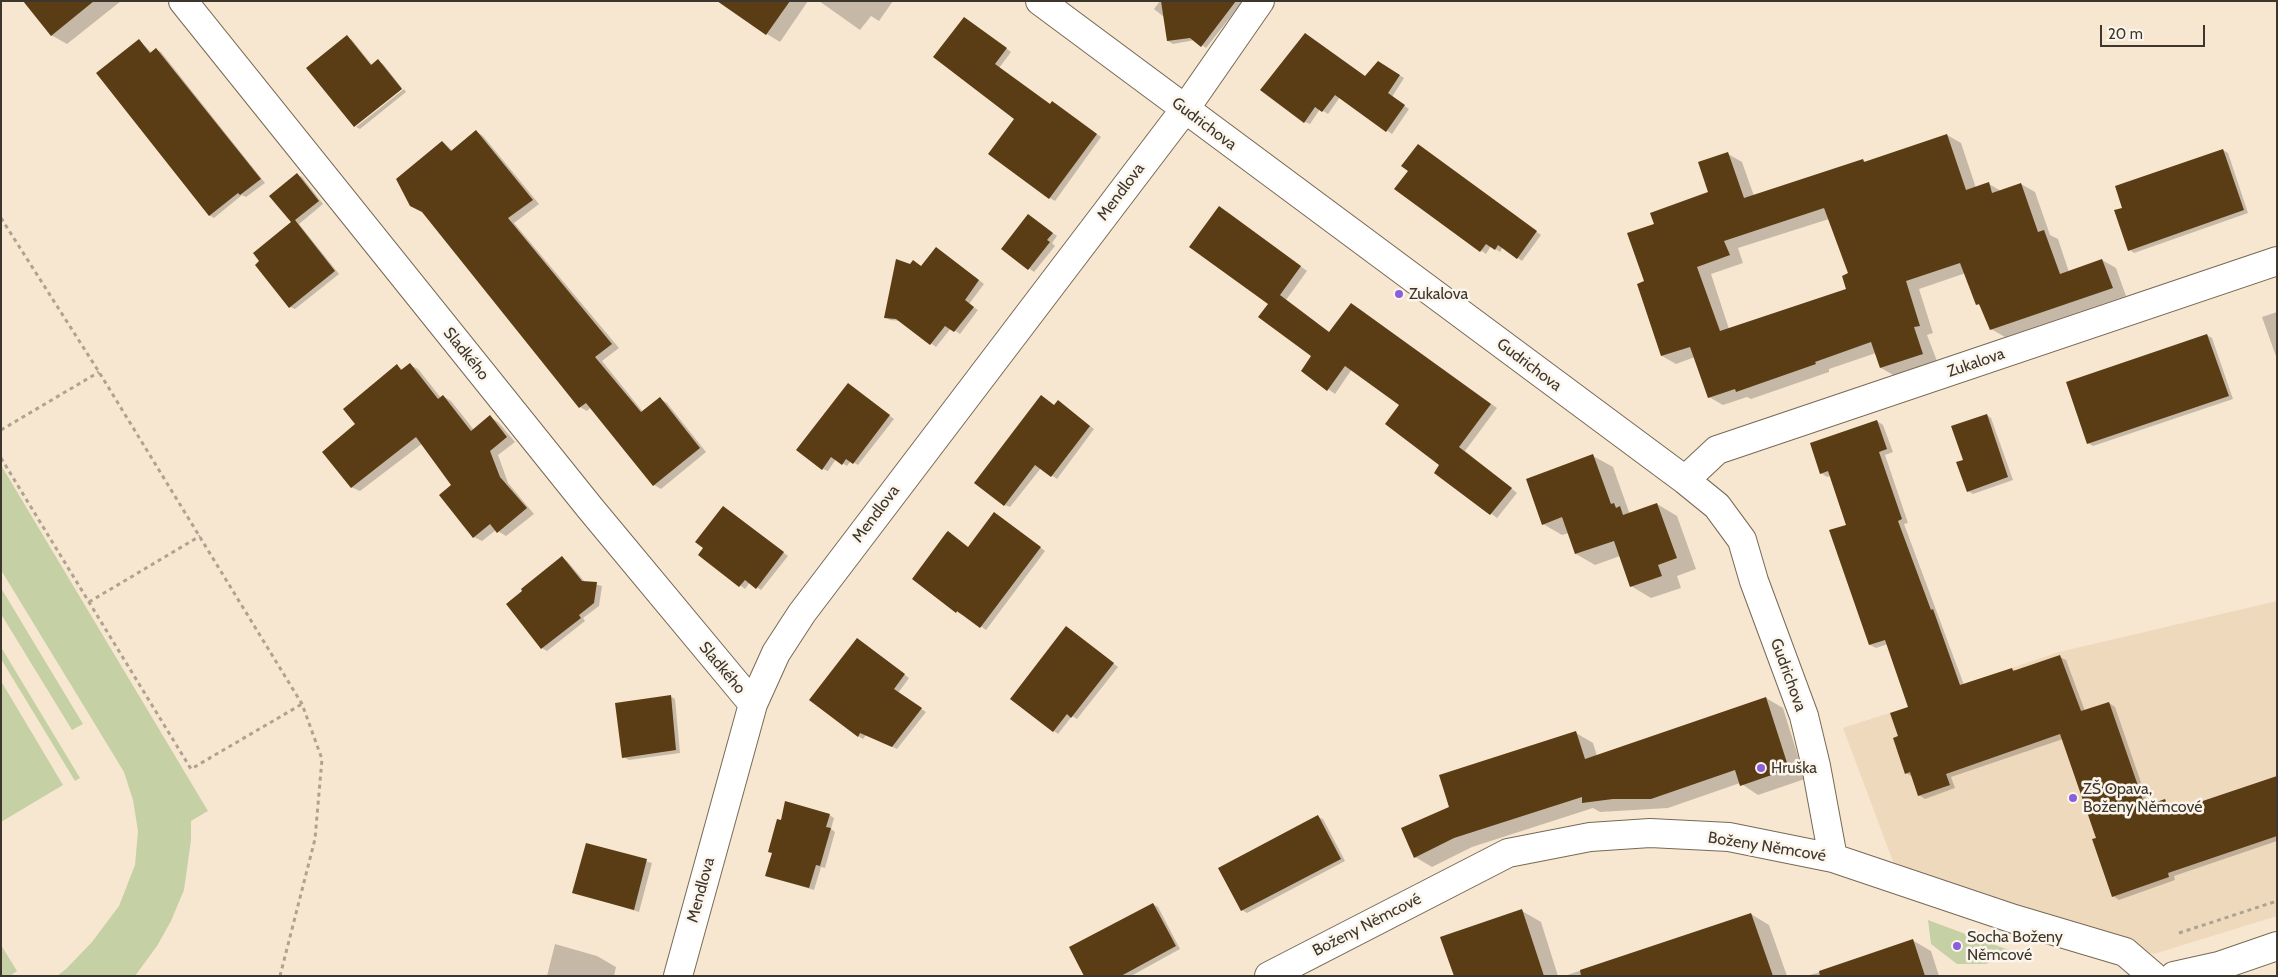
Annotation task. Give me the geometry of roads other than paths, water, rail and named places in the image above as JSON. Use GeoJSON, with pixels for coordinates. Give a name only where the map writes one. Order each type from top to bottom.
{"type":"FeatureCollection","features":[{"type":"Feature","properties":{"kind":"street","name":"Sladkého"},"geometry":{"type":"LineString","coordinates":[[183,1],[590,508],[753,704]]}},
{"type":"Feature","properties":{"kind":"street","name":"Gudrichova"},"geometry":{"type":"LineString","coordinates":[[1040,1],[1184,110],[1685,480],[1717,506],[1742,540],[1754,580],[1804,716],[1816,766],[1833,858]]}},
{"type":"Feature","properties":{"kind":"street","name":"Mendlova"},"geometry":{"type":"LineString","coordinates":[[678,976],[753,704],[776,653],[802,613],[1184,110],[1260,1]]}},
{"type":"Feature","properties":{"kind":"street","name":"Zukalova"},"geometry":{"type":"LineString","coordinates":[[1685,480],[1717,450],[2277,261]]}},
{"type":"Feature","properties":{"kind":"street","name":"Boženy Němcové"},"geometry":{"type":"LineString","coordinates":[[1269,976],[1508,853],[1590,837],[1650,833],[1729,838],[1833,858],[2014,919],[2125,952],[2153,976]]}},
{"type":"Feature","properties":{"kind":"street"},"geometry":{"type":"LineString","coordinates":[[2174,976],[2219,966],[2277,946]]}},
{"type":"Feature","properties":{"kind":"place","name":"Zukalova"},"geometry":{"type":"Point","coordinates":[1399,294]}},
{"type":"Feature","properties":{"kind":"place","name":"Hruška"},"geometry":{"type":"Point","coordinates":[1761,768]}},
{"type":"Feature","properties":{"kind":"place","name":"ZŠ Opava, Boženy Němcové"},"geometry":{"type":"Point","coordinates":[2073,798]}},
{"type":"Feature","properties":{"kind":"place","name":"Socha Boženy Němcové"},"geometry":{"type":"Point","coordinates":[1957,946]}}]}
